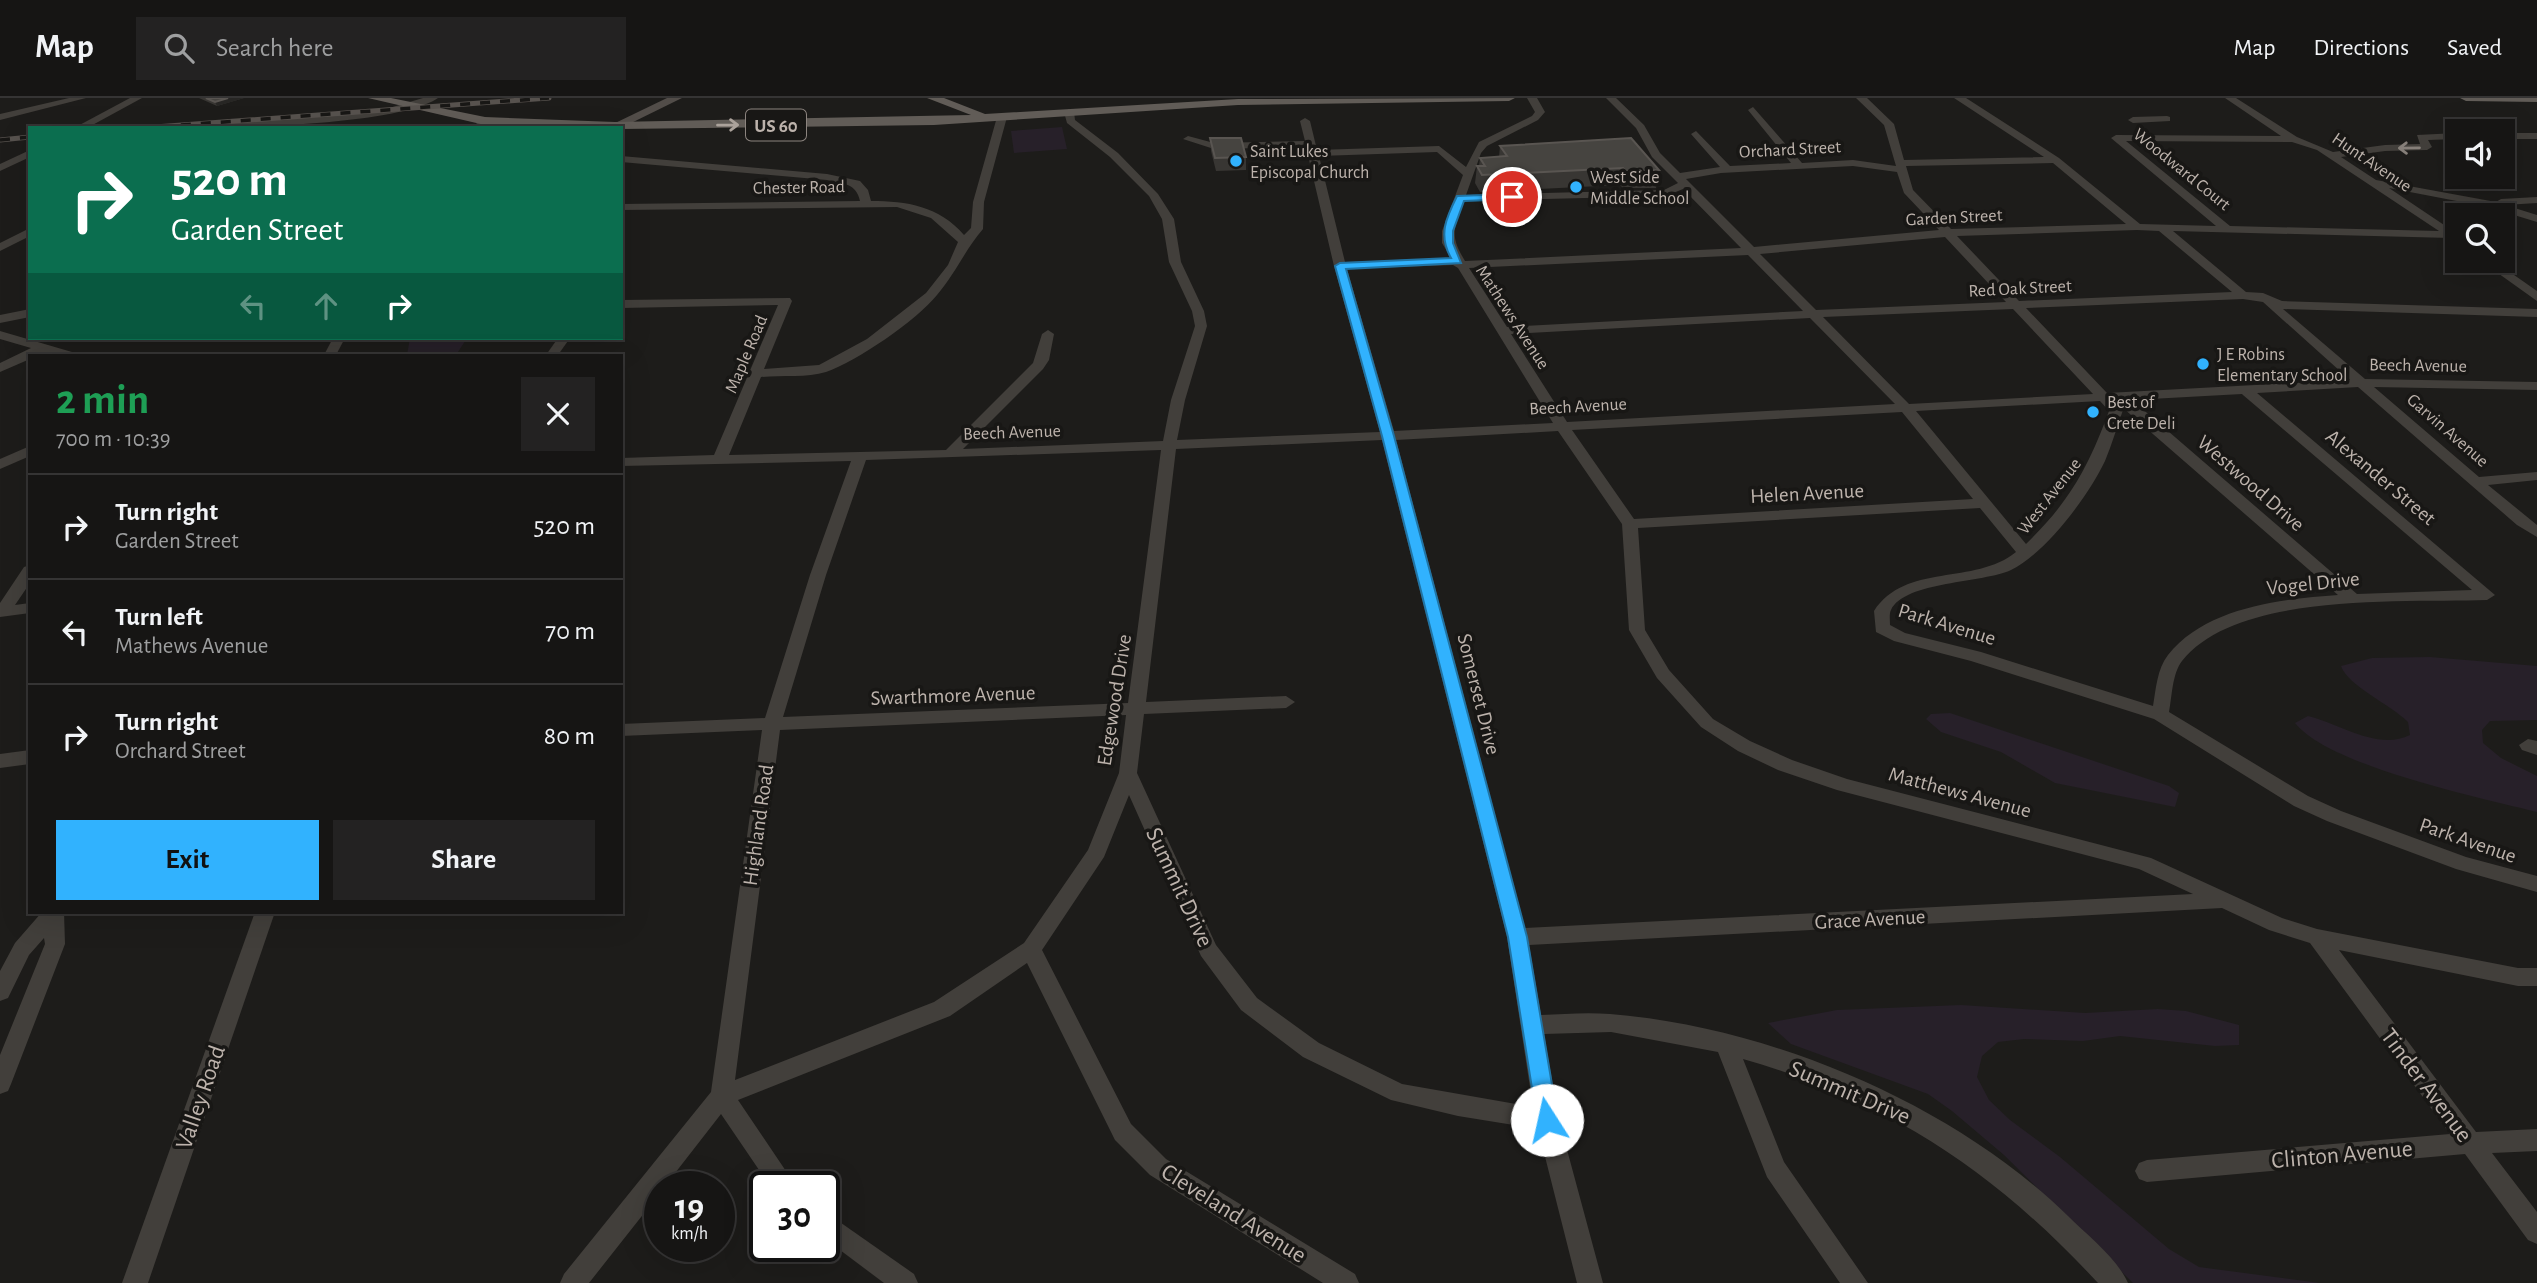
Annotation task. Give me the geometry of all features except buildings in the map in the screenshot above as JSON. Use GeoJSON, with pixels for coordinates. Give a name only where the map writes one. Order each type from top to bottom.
{"type":"FeatureCollection","features":[{"type":"Feature","properties":{"kind":"main road","name":"US 60"},"geometry":{"type":"LineString","coordinates":[[374,98],[481,125],[615,126],[892,122],[1238,102],[1509,98]]}},
{"type":"Feature","properties":{"kind":"main road"},"geometry":{"type":"LineString","coordinates":[[615,126],[676,98]]}},
{"type":"Feature","properties":{"kind":"main road","name":"US 60"},"geometry":{"type":"LineString","coordinates":[[933,98],[970,112],[1002,117]]}},
{"type":"Feature","properties":{"kind":"main road"},"geometry":{"type":"LineString","coordinates":[[2466,98],[2537,99]]}},
{"type":"Feature","properties":{"kind":"main road"},"geometry":{"type":"LineString","coordinates":[[892,122],[949,117],[957,113],[948,105]]}},
{"type":"Feature","properties":{"kind":"street"},"geometry":{"type":"LineString","coordinates":[[0,117],[81,98]]}},
{"type":"Feature","properties":{"kind":"street"},"geometry":{"type":"LineString","coordinates":[[83,126],[137,98]]}},
{"type":"Feature","properties":{"kind":"street"},"geometry":{"type":"LineString","coordinates":[[222,126],[387,112],[433,98]]}},
{"type":"Feature","properties":{"kind":"street","name":"Mathews Avenue"},"geometry":{"type":"LineString","coordinates":[[1532,98],[1540,112],[1527,122],[1483,144],[1467,173],[1448,231],[1448,243],[1562,426]]}},
{"type":"Feature","properties":{"kind":"street"},"geometry":{"type":"LineString","coordinates":[[1611,98],[1640,127],[1656,155],[1906,408],[2025,553]]}},
{"type":"Feature","properties":{"kind":"street"},"geometry":{"type":"LineString","coordinates":[[1861,98],[1889,124],[1908,191],[2016,305],[2114,398]]}},
{"type":"Feature","properties":{"kind":"street"},"geometry":{"type":"LineString","coordinates":[[1959,98],[2055,160],[2137,227]]}},
{"type":"Feature","properties":{"kind":"street","name":"Hunt Avenue"},"geometry":{"type":"LineString","coordinates":[[2230,98],[2292,139],[2311,143],[2331,155],[2445,231]]}},
{"type":"Feature","properties":{"kind":"street"},"geometry":{"type":"LineString","coordinates":[[1753,110],[1799,166]]}},
{"type":"Feature","properties":{"kind":"street","name":"Edgewood Drive"},"geometry":{"type":"LineString","coordinates":[[573,1283],[722,1096],[942,1009],[1031,949],[1069,898],[1097,852],[1128,773],[1169,445],[1178,400],[1201,326],[1198,311],[1175,262],[1168,219],[1153,194],[1114,155],[1070,121],[1069,112]]}},
{"type":"Feature","properties":{"kind":"street"},"geometry":{"type":"LineString","coordinates":[[756,373],[822,369],[872,342],[930,296],[954,267],[964,242],[977,229],[975,214],[999,139],[1002,117]]}},
{"type":"Feature","properties":{"kind":"street"},"geometry":{"type":"LineString","coordinates":[[2167,119],[2133,120],[2159,139],[2292,139]]}},
{"type":"Feature","properties":{"kind":"street","name":"Somerset Drive"},"geometry":{"type":"LineString","coordinates":[[1305,121],[1340,266],[1388,436],[1517,937],[1547,1120],[1590,1283]]}},
{"type":"Feature","properties":{"kind":"street"},"geometry":{"type":"LineString","coordinates":[[1696,134],[1728,170]]}},
{"type":"Feature","properties":{"kind":"street"},"geometry":{"type":"LineString","coordinates":[[2331,155],[2385,148],[2427,147],[2421,137],[2445,136]]}},
{"type":"Feature","properties":{"kind":"street"},"geometry":{"type":"LineString","coordinates":[[2515,136],[2537,136]]}},
{"type":"Feature","properties":{"kind":"street","name":"Woodward Court"},"geometry":{"type":"LineString","coordinates":[[2159,139],[2116,138],[2226,228]]}},
{"type":"Feature","properties":{"kind":"street"},"geometry":{"type":"LineString","coordinates":[[1188,139],[1214,146],[1439,149],[1467,173]]}},
{"type":"Feature","properties":{"kind":"street"},"geometry":{"type":"LineString","coordinates":[[0,168],[28,154]]}},
{"type":"Feature","properties":{"kind":"street"},"geometry":{"type":"LineString","coordinates":[[623,159],[692,168],[794,170],[856,183],[863,190],[866,204]]}},
{"type":"Feature","properties":{"kind":"street","name":"Orchard Street"},"geometry":{"type":"LineString","coordinates":[[1461,198],[1666,192],[1682,181],[1728,170],[1861,163],[1903,167],[2055,160]]}},
{"type":"Feature","properties":{"kind":"street"},"geometry":{"type":"LineString","coordinates":[[2371,182],[2485,203]]}},
{"type":"Feature","properties":{"kind":"street"},"geometry":{"type":"LineString","coordinates":[[2502,203],[2537,200]]}},
{"type":"Feature","properties":{"kind":"street","name":"Chester Road"},"geometry":{"type":"LineString","coordinates":[[623,207],[898,204],[933,213],[948,222],[964,242]]}},
{"type":"Feature","properties":{"kind":"street"},"geometry":{"type":"LineString","coordinates":[[2515,212],[2537,219]]}},
{"type":"Feature","properties":{"kind":"street"},"geometry":{"type":"LineString","coordinates":[[2160,226],[2243,295]]}},
{"type":"Feature","properties":{"kind":"street","name":"Garden Street"},"geometry":{"type":"LineString","coordinates":[[1340,266],[1751,251],[1946,233],[2160,226],[2445,237]]}},
{"type":"Feature","properties":{"kind":"street"},"geometry":{"type":"LineString","coordinates":[[0,248],[27,234]]}},
{"type":"Feature","properties":{"kind":"street"},"geometry":{"type":"LineString","coordinates":[[2504,273],[2535,295]]}},
{"type":"Feature","properties":{"kind":"street","name":"Red Oak Street"},"geometry":{"type":"LineString","coordinates":[[1502,331],[2243,295],[2259,296],[2269,303],[2537,313]]}},
{"type":"Feature","properties":{"kind":"street","name":"Maple Road"},"geometry":{"type":"LineString","coordinates":[[623,304],[786,301],[721,457]]}},
{"type":"Feature","properties":{"kind":"street","name":"Garvin Avenue"},"geometry":{"type":"LineString","coordinates":[[2269,303],[2537,532]]}},
{"type":"Feature","properties":{"kind":"street"},"geometry":{"type":"LineString","coordinates":[[0,319],[28,313]]}},
{"type":"Feature","properties":{"kind":"street"},"geometry":{"type":"LineString","coordinates":[[950,454],[1038,366],[1048,334]]}},
{"type":"Feature","properties":{"kind":"street"},"geometry":{"type":"LineString","coordinates":[[0,335],[63,354]]}},
{"type":"Feature","properties":{"kind":"street"},"geometry":{"type":"LineString","coordinates":[[30,354],[43,348]]}},
{"type":"Feature","properties":{"kind":"street"},"geometry":{"type":"LineString","coordinates":[[0,368],[28,355]]}},
{"type":"Feature","properties":{"kind":"street","name":"Beech Avenue"},"geometry":{"type":"LineString","coordinates":[[623,462],[721,457],[950,454],[1388,436],[2365,383],[2537,386]]}},
{"type":"Feature","properties":{"kind":"street","name":"Alexander Street"},"geometry":{"type":"LineString","coordinates":[[2248,391],[2487,595]]}},
{"type":"Feature","properties":{"kind":"street","name":"West Avenue"},"geometry":{"type":"LineString","coordinates":[[2025,553],[2035,546],[2095,467],[2116,410],[2114,398]]}},
{"type":"Feature","properties":{"kind":"street","name":"Westwood Drive"},"geometry":{"type":"LineString","coordinates":[[2114,398],[2354,600]]}},
{"type":"Feature","properties":{"kind":"street"},"geometry":{"type":"LineString","coordinates":[[1562,426],[1630,524]]}},
{"type":"Feature","properties":{"kind":"street"},"geometry":{"type":"LineString","coordinates":[[0,465],[28,451]]}},
{"type":"Feature","properties":{"kind":"street","name":"Highland Road"},"geometry":{"type":"LineString","coordinates":[[722,1096],[772,724],[818,575],[860,457]]}},
{"type":"Feature","properties":{"kind":"street"},"geometry":{"type":"LineString","coordinates":[[2477,481],[2537,476]]}},
{"type":"Feature","properties":{"kind":"street","name":"Helen Avenue"},"geometry":{"type":"LineString","coordinates":[[1630,524],[1985,503]]}},
{"type":"Feature","properties":{"kind":"street","name":"Matthews Avenue"},"geometry":{"type":"LineString","coordinates":[[1630,524],[1637,630],[1663,674],[1700,716],[1744,746],[1808,773],[2144,863],[2276,924],[2317,937],[2518,977],[2537,977]]}},
{"type":"Feature","properties":{"kind":"street","name":"Park Avenue"},"geometry":{"type":"LineString","coordinates":[[2025,553],[2007,566],[1986,573],[1907,588],[1882,606],[1878,615],[1882,628],[1900,637],[1975,656],[2160,715],[2301,801],[2334,816],[2505,878],[2537,884]]}},
{"type":"Feature","properties":{"kind":"street"},"geometry":{"type":"LineString","coordinates":[[1,612],[28,573]]}},
{"type":"Feature","properties":{"kind":"street","name":"Vogel Drive"},"geometry":{"type":"LineString","coordinates":[[2160,715],[2169,671],[2176,657],[2210,630],[2273,607],[2354,600],[2487,595]]}},
{"type":"Feature","properties":{"kind":"street"},"geometry":{"type":"LineString","coordinates":[[1,612],[28,608]]}},
{"type":"Feature","properties":{"kind":"street","name":"Swarthmore Avenue"},"geometry":{"type":"LineString","coordinates":[[623,730],[1286,702]]}},
{"type":"Feature","properties":{"kind":"street"},"geometry":{"type":"LineString","coordinates":[[0,761],[28,757]]}},
{"type":"Feature","properties":{"kind":"street","name":"Summit Drive"},"geometry":{"type":"LineString","coordinates":[[1128,773],[1208,950],[1249,1004],[1311,1050],[1399,1093],[1547,1120]]}},
{"type":"Feature","properties":{"kind":"street","name":"Grace Avenue"},"geometry":{"type":"LineString","coordinates":[[1517,937],[2223,901]]}},
{"type":"Feature","properties":{"kind":"street"},"geometry":{"type":"LineString","coordinates":[[0,992],[22,949],[52,914]]}},
{"type":"Feature","properties":{"kind":"street"},"geometry":{"type":"LineString","coordinates":[[0,1084],[55,944],[54,914]]}},
{"type":"Feature","properties":{"kind":"street","name":"Valley Road"},"geometry":{"type":"LineString","coordinates":[[135,1283],[264,914]]}},
{"type":"Feature","properties":{"kind":"street","name":"Tinder Avenue"},"geometry":{"type":"LineString","coordinates":[[2317,937],[2537,1232]]}},
{"type":"Feature","properties":{"kind":"street","name":"Cleveland Avenue"},"geometry":{"type":"LineString","coordinates":[[1031,949],[1123,1132],[1158,1167],[1346,1283]]}},
{"type":"Feature","properties":{"kind":"street","name":"Summit Drive"},"geometry":{"type":"LineString","coordinates":[[1531,1025],[1609,1023],[1726,1043],[1814,1074],[1899,1111],[1947,1137],[2017,1186],[2115,1283]]}},
{"type":"Feature","properties":{"kind":"street"},"geometry":{"type":"LineString","coordinates":[[1726,1043],[1775,1169],[1855,1283]]}},
{"type":"Feature","properties":{"kind":"street"},"geometry":{"type":"LineString","coordinates":[[722,1096],[774,1171]]}},
{"type":"Feature","properties":{"kind":"street","name":"Clinton Avenue"},"geometry":{"type":"LineString","coordinates":[[2147,1171],[2470,1143],[2537,1140]]}},
{"type":"Feature","properties":{"kind":"street"},"geometry":{"type":"LineString","coordinates":[[840,1235],[905,1283]]}},
{"type":"Feature","properties":{"kind":"shaded area"},"geometry":{"type":"Polygon","coordinates":[[[1062,127],[1067,149],[1014,153],[1011,131],[1062,127]]]}},
{"type":"Feature","properties":{"kind":"shaded area"},"geometry":{"type":"Polygon","coordinates":[[[410,340],[466,340],[457,354],[407,354],[410,340]]]}},
{"type":"Feature","properties":{"kind":"shaded area"},"geometry":{"type":"Polygon","coordinates":[[[2430,657],[2537,666],[2537,720],[2490,721],[2482,730],[2483,743],[2501,758],[2537,776],[2537,812],[2445,789],[2372,766],[2313,739],[2295,723],[2308,716],[2372,738],[2398,739],[2410,735],[2408,722],[2352,681],[2341,666],[2372,658],[2430,657]]]}},
{"type":"Feature","properties":{"kind":"shaded area"},"geometry":{"type":"Polygon","coordinates":[[[1950,713],[2169,786],[2179,793],[2175,807],[2055,783],[2001,752],[1941,732],[1926,719],[1931,714],[1950,713]]]}},
{"type":"Feature","properties":{"kind":"shaded area"},"geometry":{"type":"Polygon","coordinates":[[[1961,1005],[2085,1013],[2158,1009],[2186,1011],[2239,1025],[2239,1045],[2215,1046],[2120,1036],[2083,1041],[2024,1039],[1998,1042],[1982,1056],[1977,1077],[1989,1100],[2010,1120],[2060,1157],[2169,1249],[2199,1267],[2320,1283],[2133,1283],[2004,1155],[1952,1111],[1928,1094],[1791,1044],[1768,1023],[1837,1010],[1961,1005]]]}},
{"type":"Feature","properties":{"kind":"railway"},"geometry":{"type":"LineString","coordinates":[[168,126],[549,98]]}},
{"type":"Feature","properties":{"kind":"railway"},"geometry":{"type":"LineString","coordinates":[[0,140],[28,137]]}},
{"type":"Feature","properties":{"kind":"place","name":"Saint Lukes Episcopal Church"},"geometry":{"type":"Point","coordinates":[1236,161]}},
{"type":"Feature","properties":{"kind":"place","name":"West Side Middle School"},"geometry":{"type":"Point","coordinates":[1576,187]}},
{"type":"Feature","properties":{"kind":"place","name":"J E Robins Elementary School"},"geometry":{"type":"Point","coordinates":[2203,364]}},
{"type":"Feature","properties":{"kind":"place","name":"Best of Crete Deli"},"geometry":{"type":"Point","coordinates":[2093,412]}},
{"type":"Feature","properties":{"kind":"route"},"geometry":{"type":"LineString","coordinates":[[1512,197],[1461,198],[1448,231],[1448,243],[1457,261],[1340,266],[1388,436],[1517,937],[1547,1120]]}}]}
